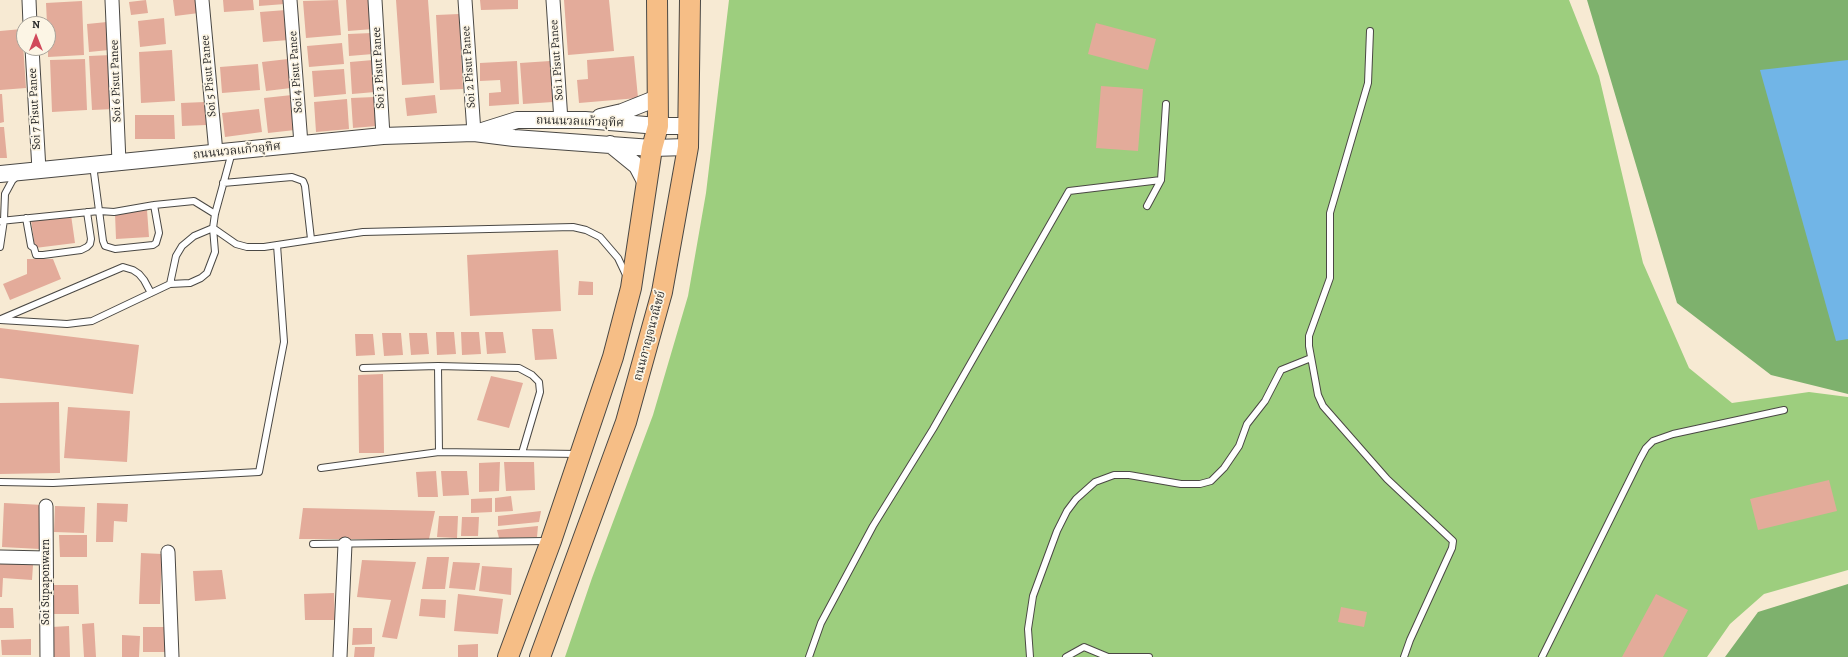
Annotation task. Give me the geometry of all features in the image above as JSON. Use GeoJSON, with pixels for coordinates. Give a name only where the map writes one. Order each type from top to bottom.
{"type":"FeatureCollection","features":[{"type":"Feature","properties":{"kind":"main road"},"geometry":{"type":"LineString","coordinates":[[508,657],[551,541],[581,454],[613,357],[632,288],[646,185],[652,148],[658,126],[657,0]]}},
{"type":"Feature","properties":{"kind":"main road","name":"ถนนกาญจนวณิชย์"},"geometry":{"type":"LineString","coordinates":[[540,657],[626,422],[662,292],[688,147],[687,126],[690,0]]}},
{"type":"Feature","properties":{"kind":"street"},"geometry":{"type":"LineString","coordinates":[[29,0],[30,16]]}},
{"type":"Feature","properties":{"kind":"street","name":"Soi 6 Pisut Panee"},"geometry":{"type":"LineString","coordinates":[[112,0],[119,162]]}},
{"type":"Feature","properties":{"kind":"street","name":"Soi 5 Pisut Panee"},"geometry":{"type":"LineString","coordinates":[[202,0],[216,153]]}},
{"type":"Feature","properties":{"kind":"street","name":"Soi 4 Pisut Panee"},"geometry":{"type":"LineString","coordinates":[[290,0],[301,144]]}},
{"type":"Feature","properties":{"kind":"street","name":"Soi 3 Pisut Panee"},"geometry":{"type":"LineString","coordinates":[[375,0],[383,136]]}},
{"type":"Feature","properties":{"kind":"street","name":"Soi 2 Pisut Panee"},"geometry":{"type":"LineString","coordinates":[[465,0],[474,133]]}},
{"type":"Feature","properties":{"kind":"street","name":"Soi 1 Pisut Panee"},"geometry":{"type":"LineString","coordinates":[[553,0],[561,120]]}},
{"type":"Feature","properties":{"kind":"street","name":"Soi 7 Pisut Panee"},"geometry":{"type":"LineString","coordinates":[[32,56],[39,170]]}},
{"type":"Feature","properties":{"kind":"street"},"geometry":{"type":"LineString","coordinates":[[585,120],[622,112],[657,98]]}},
{"type":"Feature","properties":{"kind":"street","name":"ถนนนวลแก้วอุทิศ"},"geometry":{"type":"LineString","coordinates":[[474,133],[516,120],[585,120],[658,126],[687,126]]}},
{"type":"Feature","properties":{"kind":"street","name":"ถนนนวลแก้วอุทิศ"},"geometry":{"type":"LineString","coordinates":[[0,174],[383,136],[474,133],[514,138],[652,148],[688,147]]}},
{"type":"Feature","properties":{"kind":"street"},"geometry":{"type":"LineString","coordinates":[[610,144],[637,166],[646,185]]}},
{"type":"Feature","properties":{"kind":"street","name":"Soi Supaponwarn"},"geometry":{"type":"LineString","coordinates":[[46,506],[47,657]]}},
{"type":"Feature","properties":{"kind":"street"},"geometry":{"type":"LineString","coordinates":[[340,657],[345,544]]}},
{"type":"Feature","properties":{"kind":"street"},"geometry":{"type":"LineString","coordinates":[[168,552],[172,657]]}},
{"type":"Feature","properties":{"kind":"street"},"geometry":{"type":"LineString","coordinates":[[0,557],[46,558]]}},
{"type":"Feature","properties":{"kind":"lane"},"geometry":{"type":"LineString","coordinates":[[1370,31],[1368,83],[1330,213],[1330,278],[1309,336],[1311,358],[1318,395],[1323,406],[1387,479],[1454,541],[1410,640],[1404,657]]}},
{"type":"Feature","properties":{"kind":"lane"},"geometry":{"type":"LineString","coordinates":[[1147,206],[1160,180],[1166,104]]}},
{"type":"Feature","properties":{"kind":"lane"},"geometry":{"type":"LineString","coordinates":[[0,320],[67,324],[84,323],[102,317],[170,284],[190,283],[208,273],[215,252],[213,228],[215,214],[232,151]]}},
{"type":"Feature","properties":{"kind":"lane"},"geometry":{"type":"LineString","coordinates":[[93,165],[103,241],[105,246],[114,249],[153,245],[156,243],[158,233],[154,205]]}},
{"type":"Feature","properties":{"kind":"lane"},"geometry":{"type":"LineString","coordinates":[[0,247],[5,194],[12,181],[20,172]]}},
{"type":"Feature","properties":{"kind":"lane"},"geometry":{"type":"LineString","coordinates":[[223,183],[292,177],[303,181],[305,186],[311,239]]}},
{"type":"Feature","properties":{"kind":"lane"},"geometry":{"type":"LineString","coordinates":[[809,657],[821,623],[873,526],[933,429],[1069,190],[1160,180]]}},
{"type":"Feature","properties":{"kind":"lane"},"geometry":{"type":"LineString","coordinates":[[2,221],[99,211],[114,212],[154,205],[194,201],[215,214]]}},
{"type":"Feature","properties":{"kind":"lane"},"geometry":{"type":"LineString","coordinates":[[26,218],[31,246],[34,248],[36,255],[43,255],[81,250],[87,247],[90,244],[91,239],[87,212]]}},
{"type":"Feature","properties":{"kind":"lane"},"geometry":{"type":"LineString","coordinates":[[213,228],[236,244],[247,248],[277,246],[311,239],[363,232],[573,227],[586,230],[600,237],[618,258],[632,288]]}},
{"type":"Feature","properties":{"kind":"lane"},"geometry":{"type":"LineString","coordinates":[[170,284],[176,256],[182,246],[194,236],[213,228]]}},
{"type":"Feature","properties":{"kind":"lane"},"geometry":{"type":"LineString","coordinates":[[0,482],[58,482],[259,472],[284,342],[277,246]]}},
{"type":"Feature","properties":{"kind":"lane"},"geometry":{"type":"LineString","coordinates":[[0,320],[123,267],[133,270],[139,274],[144,280],[151,294]]}},
{"type":"Feature","properties":{"kind":"lane"},"geometry":{"type":"LineString","coordinates":[[1030,657],[1028,629],[1033,596],[1057,531],[1067,511],[1076,499],[1094,482],[1114,475],[1129,475],[1162,481],[1194,484],[1211,481],[1224,468],[1239,446],[1247,424],[1265,401],[1281,370],[1285,367],[1311,358]]}},
{"type":"Feature","properties":{"kind":"lane"},"geometry":{"type":"LineString","coordinates":[[363,368],[438,366],[520,368],[532,375],[539,382],[540,392],[522,453]]}},
{"type":"Feature","properties":{"kind":"lane"},"geometry":{"type":"LineString","coordinates":[[438,366],[439,452]]}},
{"type":"Feature","properties":{"kind":"lane"},"geometry":{"type":"LineString","coordinates":[[1542,657],[1646,448],[1653,441],[1673,434],[1784,410]]}},
{"type":"Feature","properties":{"kind":"lane"},"geometry":{"type":"LineString","coordinates":[[321,468],[439,452],[581,454]]}},
{"type":"Feature","properties":{"kind":"lane"},"geometry":{"type":"LineString","coordinates":[[312,544],[551,541]]}},
{"type":"Feature","properties":{"kind":"lane"},"geometry":{"type":"LineString","coordinates":[[1066,657],[1082,648],[1087,647],[1108,657],[1149,657]]}},
{"type":"Feature","properties":{"kind":"green space"},"geometry":{"type":"Polygon","coordinates":[[[729,0],[1569,0],[1599,76],[1643,263],[1689,368],[1732,403],[1809,392],[1848,397],[1848,570],[1764,594],[1730,624],[1707,657],[565,657],[592,578],[653,415],[688,296],[706,193],[729,0]]]}},
{"type":"Feature","properties":{"kind":"green space"},"geometry":{"type":"Polygon","coordinates":[[[1587,0],[1848,0],[1848,394],[1771,375],[1677,303],[1587,0]]]}},
{"type":"Feature","properties":{"kind":"green space"},"geometry":{"type":"Polygon","coordinates":[[[1848,584],[1848,657],[1725,657],[1758,612],[1848,584]]]}},
{"type":"Feature","properties":{"kind":"water"},"geometry":{"type":"Polygon","coordinates":[[[1848,60],[1848,339],[1836,341],[1760,70],[1848,60]]]}},
{"type":"Feature","properties":{"kind":"building"},"geometry":{"type":"Polygon","coordinates":[[[146,0],[148,13],[131,15],[129,2],[146,0]]]}},
{"type":"Feature","properties":{"kind":"building"},"geometry":{"type":"Polygon","coordinates":[[[173,0],[198,0],[199,13],[175,16],[173,0]]]}},
{"type":"Feature","properties":{"kind":"building"},"geometry":{"type":"Polygon","coordinates":[[[223,0],[253,0],[254,10],[224,12],[223,0]]]}},
{"type":"Feature","properties":{"kind":"building"},"geometry":{"type":"Polygon","coordinates":[[[259,0],[285,0],[285,4],[259,6],[259,0]]]}},
{"type":"Feature","properties":{"kind":"building"},"geometry":{"type":"Polygon","coordinates":[[[338,0],[341,35],[306,38],[303,1],[338,0]]]}},
{"type":"Feature","properties":{"kind":"building"},"geometry":{"type":"Polygon","coordinates":[[[346,0],[370,0],[373,29],[348,31],[346,0]]]}},
{"type":"Feature","properties":{"kind":"building"},"geometry":{"type":"Polygon","coordinates":[[[396,0],[428,0],[434,83],[402,85],[396,0]]]}},
{"type":"Feature","properties":{"kind":"building"},"geometry":{"type":"Polygon","coordinates":[[[480,0],[518,0],[518,9],[481,10],[480,0]]]}},
{"type":"Feature","properties":{"kind":"building"},"geometry":{"type":"Polygon","coordinates":[[[564,0],[609,0],[614,51],[568,55],[564,0]]]}},
{"type":"Feature","properties":{"kind":"building"},"geometry":{"type":"Polygon","coordinates":[[[82,1],[84,55],[48,57],[56,56],[56,16],[47,16],[46,3],[82,1]]]}},
{"type":"Feature","properties":{"kind":"building"},"geometry":{"type":"Polygon","coordinates":[[[286,10],[289,40],[263,42],[260,12],[286,10]]]}},
{"type":"Feature","properties":{"kind":"building"},"geometry":{"type":"Polygon","coordinates":[[[459,14],[463,89],[440,90],[436,15],[459,14]]]}},
{"type":"Feature","properties":{"kind":"building"},"geometry":{"type":"Polygon","coordinates":[[[164,18],[166,44],[140,47],[138,21],[164,18]]]}},
{"type":"Feature","properties":{"kind":"building"},"geometry":{"type":"Polygon","coordinates":[[[107,22],[109,50],[89,52],[87,24],[107,22]]]}},
{"type":"Feature","properties":{"kind":"building"},"geometry":{"type":"Polygon","coordinates":[[[1096,23],[1156,39],[1148,70],[1088,54],[1096,23]]]}},
{"type":"Feature","properties":{"kind":"building"},"geometry":{"type":"Polygon","coordinates":[[[16,30],[16,56],[24,56],[26,88],[0,90],[0,31],[16,30]]]}},
{"type":"Feature","properties":{"kind":"building"},"geometry":{"type":"Polygon","coordinates":[[[372,33],[373,54],[349,56],[348,34],[372,33]]]}},
{"type":"Feature","properties":{"kind":"building"},"geometry":{"type":"Polygon","coordinates":[[[342,43],[344,64],[309,67],[307,46],[342,43]]]}},
{"type":"Feature","properties":{"kind":"building"},"geometry":{"type":"Polygon","coordinates":[[[172,50],[175,101],[141,103],[139,52],[172,50]]]}},
{"type":"Feature","properties":{"kind":"building"},"geometry":{"type":"Polygon","coordinates":[[[111,55],[114,109],[92,110],[89,56],[111,55]]]}},
{"type":"Feature","properties":{"kind":"building"},"geometry":{"type":"Polygon","coordinates":[[[634,56],[638,98],[579,103],[577,80],[588,79],[587,60],[634,56]]]}},
{"type":"Feature","properties":{"kind":"building"},"geometry":{"type":"Polygon","coordinates":[[[85,59],[87,110],[52,112],[50,60],[85,59]]]}},
{"type":"Feature","properties":{"kind":"building"},"geometry":{"type":"Polygon","coordinates":[[[288,59],[291,88],[266,91],[262,62],[288,59]]]}},
{"type":"Feature","properties":{"kind":"building"},"geometry":{"type":"Polygon","coordinates":[[[373,60],[375,92],[352,94],[350,62],[373,60]]]}},
{"type":"Feature","properties":{"kind":"building"},"geometry":{"type":"Polygon","coordinates":[[[517,61],[519,104],[489,106],[489,93],[501,92],[500,80],[480,81],[480,63],[517,61]]]}},
{"type":"Feature","properties":{"kind":"building"},"geometry":{"type":"Polygon","coordinates":[[[550,61],[553,102],[523,104],[520,63],[550,61]]]}},
{"type":"Feature","properties":{"kind":"building"},"geometry":{"type":"Polygon","coordinates":[[[258,64],[260,90],[222,93],[220,67],[258,64]]]}},
{"type":"Feature","properties":{"kind":"building"},"geometry":{"type":"Polygon","coordinates":[[[344,69],[346,94],[314,97],[312,71],[344,69]]]}},
{"type":"Feature","properties":{"kind":"building"},"geometry":{"type":"Polygon","coordinates":[[[1101,86],[1143,89],[1138,151],[1096,148],[1101,86]]]}},
{"type":"Feature","properties":{"kind":"building"},"geometry":{"type":"Polygon","coordinates":[[[0,94],[2,94],[4,122],[0,123],[0,94]]]}},
{"type":"Feature","properties":{"kind":"building"},"geometry":{"type":"Polygon","coordinates":[[[292,95],[295,130],[268,133],[264,98],[292,95]]]}},
{"type":"Feature","properties":{"kind":"building"},"geometry":{"type":"Polygon","coordinates":[[[435,95],[437,113],[407,116],[405,98],[435,95]]]}},
{"type":"Feature","properties":{"kind":"building"},"geometry":{"type":"Polygon","coordinates":[[[375,97],[377,126],[353,128],[351,98],[375,97]]]}},
{"type":"Feature","properties":{"kind":"building"},"geometry":{"type":"Polygon","coordinates":[[[347,99],[349,129],[316,132],[314,102],[347,99]]]}},
{"type":"Feature","properties":{"kind":"building"},"geometry":{"type":"Polygon","coordinates":[[[205,102],[206,125],[182,126],[181,103],[205,102]]]}},
{"type":"Feature","properties":{"kind":"building"},"geometry":{"type":"Polygon","coordinates":[[[259,109],[262,132],[225,137],[222,113],[259,109]]]}},
{"type":"Feature","properties":{"kind":"building"},"geometry":{"type":"Polygon","coordinates":[[[135,115],[174,115],[175,139],[135,139],[135,115]]]}},
{"type":"Feature","properties":{"kind":"building"},"geometry":{"type":"Polygon","coordinates":[[[0,127],[4,127],[7,158],[0,158],[0,127]]]}},
{"type":"Feature","properties":{"kind":"building"},"geometry":{"type":"Polygon","coordinates":[[[147,210],[149,237],[116,239],[115,213],[147,210]]]}},
{"type":"Feature","properties":{"kind":"building"},"geometry":{"type":"Polygon","coordinates":[[[71,215],[75,243],[35,248],[31,220],[71,215]]]}},
{"type":"Feature","properties":{"kind":"building"},"geometry":{"type":"Polygon","coordinates":[[[558,250],[561,311],[470,316],[467,255],[558,250]]]}},
{"type":"Feature","properties":{"kind":"building"},"geometry":{"type":"Polygon","coordinates":[[[27,259],[53,259],[61,279],[10,300],[3,284],[27,274],[27,259]]]}},
{"type":"Feature","properties":{"kind":"building"},"geometry":{"type":"Polygon","coordinates":[[[579,281],[593,282],[593,295],[578,295],[579,281]]]}},
{"type":"Feature","properties":{"kind":"building"},"geometry":{"type":"Polygon","coordinates":[[[0,328],[139,345],[133,394],[0,378],[0,328]]]}},
{"type":"Feature","properties":{"kind":"building"},"geometry":{"type":"Polygon","coordinates":[[[532,329],[553,329],[557,359],[535,360],[532,329]]]}},
{"type":"Feature","properties":{"kind":"building"},"geometry":{"type":"Polygon","coordinates":[[[436,332],[454,332],[456,354],[437,355],[436,332]]]}},
{"type":"Feature","properties":{"kind":"building"},"geometry":{"type":"Polygon","coordinates":[[[461,332],[479,332],[481,354],[462,355],[461,332]]]}},
{"type":"Feature","properties":{"kind":"building"},"geometry":{"type":"Polygon","coordinates":[[[485,332],[503,332],[506,353],[487,354],[485,332]]]}},
{"type":"Feature","properties":{"kind":"building"},"geometry":{"type":"Polygon","coordinates":[[[382,333],[401,333],[403,355],[384,356],[382,333]]]}},
{"type":"Feature","properties":{"kind":"building"},"geometry":{"type":"Polygon","coordinates":[[[409,333],[427,333],[429,354],[411,355],[409,333]]]}},
{"type":"Feature","properties":{"kind":"building"},"geometry":{"type":"Polygon","coordinates":[[[355,334],[373,334],[375,355],[356,356],[355,334]]]}},
{"type":"Feature","properties":{"kind":"building"},"geometry":{"type":"Polygon","coordinates":[[[383,374],[384,453],[359,453],[358,375],[383,374]]]}},
{"type":"Feature","properties":{"kind":"building"},"geometry":{"type":"Polygon","coordinates":[[[491,376],[523,383],[509,428],[477,420],[491,376]]]}},
{"type":"Feature","properties":{"kind":"building"},"geometry":{"type":"Polygon","coordinates":[[[59,402],[60,473],[0,474],[0,403],[59,402]]]}},
{"type":"Feature","properties":{"kind":"building"},"geometry":{"type":"Polygon","coordinates":[[[68,407],[130,411],[127,462],[64,458],[68,407]]]}},
{"type":"Feature","properties":{"kind":"building"},"geometry":{"type":"Polygon","coordinates":[[[500,462],[499,491],[479,492],[479,463],[500,462]]]}},
{"type":"Feature","properties":{"kind":"building"},"geometry":{"type":"Polygon","coordinates":[[[504,462],[534,462],[535,490],[506,491],[504,462]]]}},
{"type":"Feature","properties":{"kind":"building"},"geometry":{"type":"Polygon","coordinates":[[[436,471],[438,497],[418,497],[416,472],[436,471]]]}},
{"type":"Feature","properties":{"kind":"building"},"geometry":{"type":"Polygon","coordinates":[[[441,471],[467,471],[469,495],[443,496],[441,471]]]}},
{"type":"Feature","properties":{"kind":"building"},"geometry":{"type":"Polygon","coordinates":[[[1829,480],[1837,511],[1758,530],[1750,499],[1829,480]]]}},
{"type":"Feature","properties":{"kind":"building"},"geometry":{"type":"Polygon","coordinates":[[[511,496],[513,511],[495,512],[495,498],[511,496]]]}},
{"type":"Feature","properties":{"kind":"building"},"geometry":{"type":"Polygon","coordinates":[[[492,498],[492,512],[471,513],[471,499],[492,498]]]}},
{"type":"Feature","properties":{"kind":"building"},"geometry":{"type":"Polygon","coordinates":[[[4,503],[43,505],[40,549],[2,547],[4,503]]]}},
{"type":"Feature","properties":{"kind":"building"},"geometry":{"type":"Polygon","coordinates":[[[97,503],[128,504],[127,522],[114,521],[113,542],[96,542],[97,503]]]}},
{"type":"Feature","properties":{"kind":"building"},"geometry":{"type":"Polygon","coordinates":[[[55,506],[85,507],[84,533],[54,532],[55,506]]]}},
{"type":"Feature","properties":{"kind":"building"},"geometry":{"type":"Polygon","coordinates":[[[303,508],[435,511],[429,539],[299,539],[303,508]]]}},
{"type":"Feature","properties":{"kind":"building"},"geometry":{"type":"Polygon","coordinates":[[[541,511],[539,522],[498,526],[498,516],[541,511]]]}},
{"type":"Feature","properties":{"kind":"building"},"geometry":{"type":"Polygon","coordinates":[[[439,516],[458,516],[457,538],[437,537],[439,516]]]}},
{"type":"Feature","properties":{"kind":"building"},"geometry":{"type":"Polygon","coordinates":[[[462,517],[479,517],[478,536],[461,536],[462,517]]]}},
{"type":"Feature","properties":{"kind":"building"},"geometry":{"type":"Polygon","coordinates":[[[538,526],[537,537],[499,538],[497,530],[538,526]]]}},
{"type":"Feature","properties":{"kind":"building"},"geometry":{"type":"Polygon","coordinates":[[[59,535],[87,535],[87,557],[60,557],[59,535]]]}},
{"type":"Feature","properties":{"kind":"building"},"geometry":{"type":"Polygon","coordinates":[[[141,553],[162,554],[160,604],[139,604],[141,553]]]}},
{"type":"Feature","properties":{"kind":"building"},"geometry":{"type":"Polygon","coordinates":[[[427,557],[449,557],[445,589],[422,589],[427,557]]]}},
{"type":"Feature","properties":{"kind":"building"},"geometry":{"type":"Polygon","coordinates":[[[362,560],[416,562],[397,639],[382,637],[391,600],[357,597],[362,560]]]}},
{"type":"Feature","properties":{"kind":"building"},"geometry":{"type":"Polygon","coordinates":[[[453,562],[480,563],[475,590],[449,588],[453,562]]]}},
{"type":"Feature","properties":{"kind":"building"},"geometry":{"type":"Polygon","coordinates":[[[0,563],[33,565],[32,580],[3,578],[2,597],[0,597],[0,563]]]}},
{"type":"Feature","properties":{"kind":"building"},"geometry":{"type":"Polygon","coordinates":[[[482,566],[512,568],[511,595],[479,591],[482,566]]]}},
{"type":"Feature","properties":{"kind":"building"},"geometry":{"type":"Polygon","coordinates":[[[222,570],[226,599],[195,601],[193,571],[222,570]]]}},
{"type":"Feature","properties":{"kind":"building"},"geometry":{"type":"Polygon","coordinates":[[[52,585],[78,585],[79,614],[53,614],[52,585]]]}},
{"type":"Feature","properties":{"kind":"building"},"geometry":{"type":"Polygon","coordinates":[[[334,593],[335,620],[305,620],[304,594],[334,593]]]}},
{"type":"Feature","properties":{"kind":"building"},"geometry":{"type":"Polygon","coordinates":[[[458,594],[503,599],[498,634],[454,631],[458,594]]]}},
{"type":"Feature","properties":{"kind":"building"},"geometry":{"type":"Polygon","coordinates":[[[1656,594],[1688,610],[1663,657],[1622,657],[1656,594]]]}},
{"type":"Feature","properties":{"kind":"building"},"geometry":{"type":"Polygon","coordinates":[[[421,599],[446,600],[445,618],[419,616],[421,599]]]}},
{"type":"Feature","properties":{"kind":"building"},"geometry":{"type":"Polygon","coordinates":[[[1341,607],[1367,612],[1364,627],[1338,622],[1341,607]]]}},
{"type":"Feature","properties":{"kind":"building"},"geometry":{"type":"Polygon","coordinates":[[[0,608],[13,608],[14,628],[0,628],[0,608]]]}},
{"type":"Feature","properties":{"kind":"building"},"geometry":{"type":"Polygon","coordinates":[[[94,623],[96,657],[84,657],[82,624],[94,623]]]}},
{"type":"Feature","properties":{"kind":"building"},"geometry":{"type":"Polygon","coordinates":[[[69,626],[70,657],[53,657],[52,627],[69,626]]]}},
{"type":"Feature","properties":{"kind":"building"},"geometry":{"type":"Polygon","coordinates":[[[143,627],[166,627],[165,652],[143,652],[143,627]]]}},
{"type":"Feature","properties":{"kind":"building"},"geometry":{"type":"Polygon","coordinates":[[[353,628],[372,628],[372,644],[352,645],[353,628]]]}},
{"type":"Feature","properties":{"kind":"building"},"geometry":{"type":"Polygon","coordinates":[[[122,635],[140,636],[139,657],[122,657],[122,635]]]}},
{"type":"Feature","properties":{"kind":"building"},"geometry":{"type":"Polygon","coordinates":[[[31,639],[31,655],[2,655],[1,640],[31,639]]]}},
{"type":"Feature","properties":{"kind":"building"},"geometry":{"type":"Polygon","coordinates":[[[478,644],[478,657],[458,657],[458,645],[478,644]]]}},
{"type":"Feature","properties":{"kind":"building"},"geometry":{"type":"Polygon","coordinates":[[[355,647],[375,647],[374,657],[354,657],[355,647]]]}}]}
